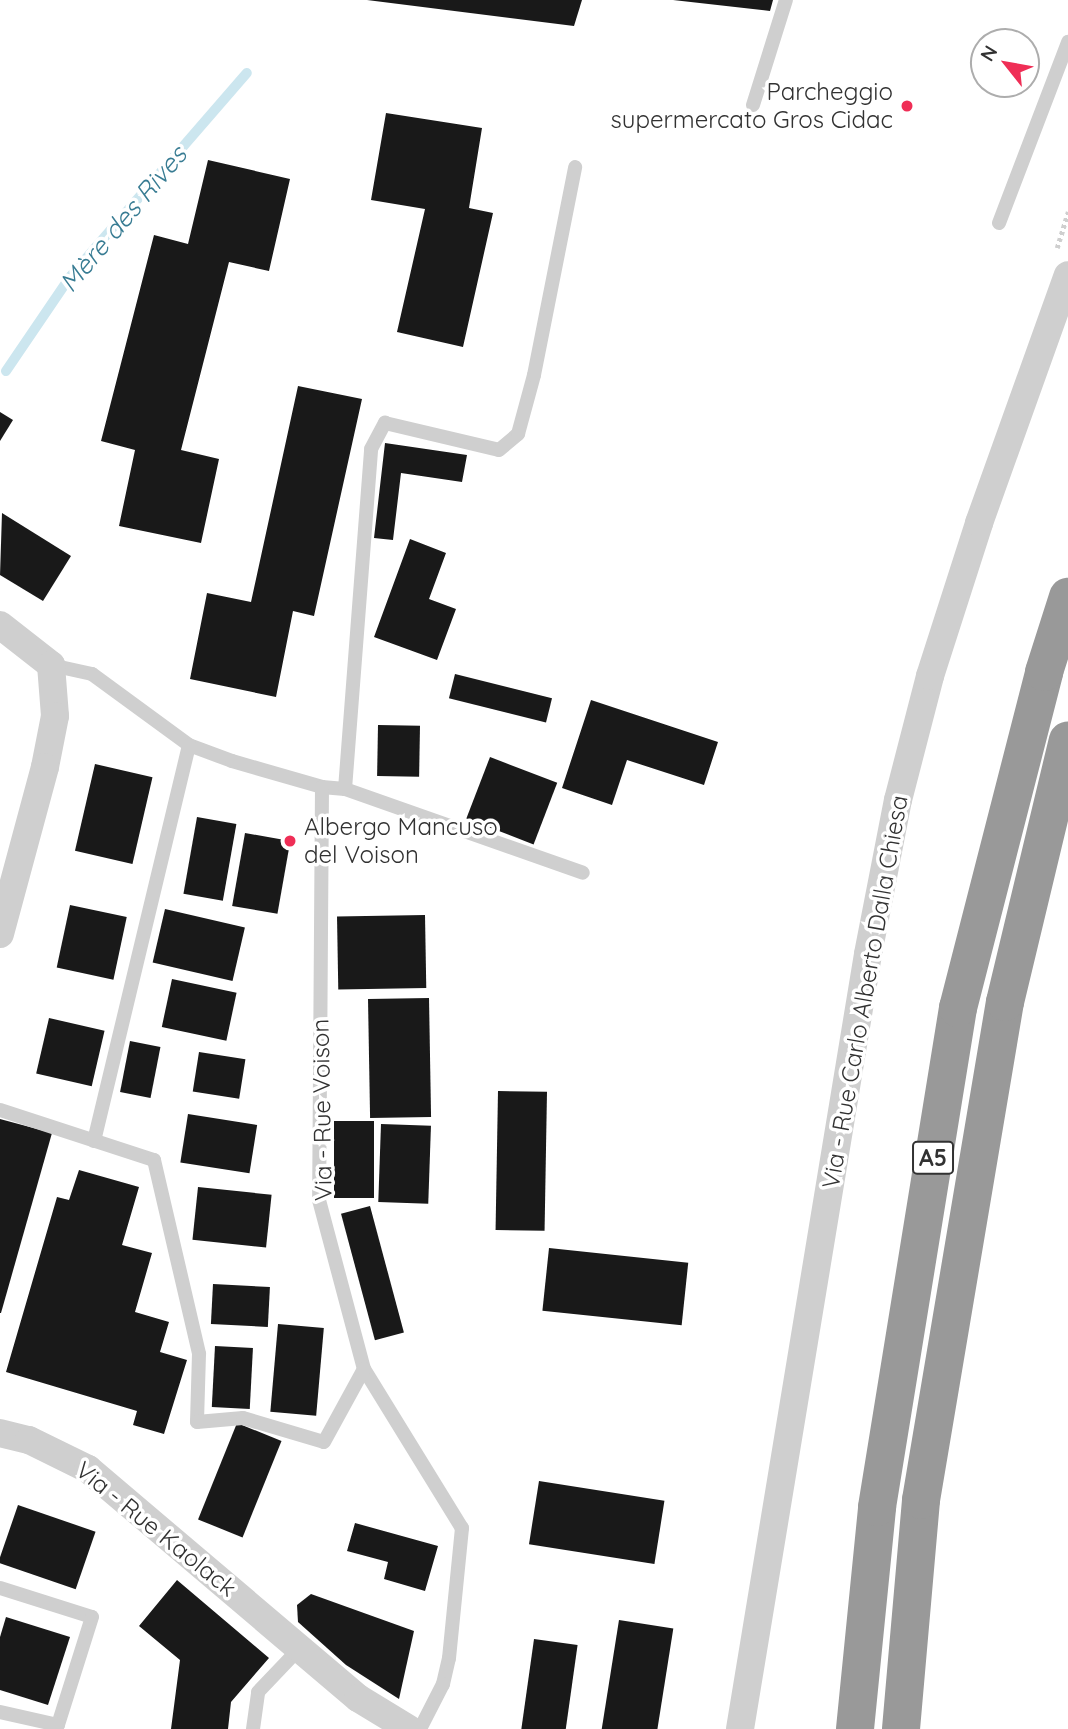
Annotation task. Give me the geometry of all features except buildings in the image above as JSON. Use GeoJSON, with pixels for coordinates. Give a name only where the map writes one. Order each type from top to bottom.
{"type":"FeatureCollection","features":[{"type":"Feature","properties":{"kind":"highway","name":"A5"},"geometry":{"type":"LineString","coordinates":[[855,1729],[877,1507],[958,1008],[1044,672],[1068,597]]}},
{"type":"Feature","properties":{"kind":"highway","name":"A5"},"geometry":{"type":"LineString","coordinates":[[901,1729],[921,1500],[1005,1002],[1068,740]]}},
{"type":"Feature","properties":{"kind":"street","name":"Via - Rue Carlo Alberto Dalla Chiesa"},"geometry":{"type":"LineString","coordinates":[[740,1729],[868,954],[898,800],[930,676],[979,523],[1068,275]]}},
{"type":"Feature","properties":{"kind":"street"},"geometry":{"type":"LineString","coordinates":[[0,625],[51,664],[55,716],[45,767],[0,934]]}},
{"type":"Feature","properties":{"kind":"street","name":"Via - Rue Kaolack"},"geometry":{"type":"LineString","coordinates":[[0,1433],[29,1440],[89,1469],[358,1698],[409,1729]]}},
{"type":"Feature","properties":{"kind":"lane"},"geometry":{"type":"LineString","coordinates":[[753,105],[786,0]]}},
{"type":"Feature","properties":{"kind":"lane"},"geometry":{"type":"LineString","coordinates":[[999,223],[1068,42]]}},
{"type":"Feature","properties":{"kind":"lane"},"geometry":{"type":"LineString","coordinates":[[345,789],[371,449],[385,423],[499,450],[518,435],[534,375],[575,167]]}},
{"type":"Feature","properties":{"kind":"lane"},"geometry":{"type":"LineString","coordinates":[[51,664],[92,674],[189,745],[232,761],[322,787],[345,789],[583,873]]}},
{"type":"Feature","properties":{"kind":"lane"},"geometry":{"type":"LineString","coordinates":[[94,1141],[189,745]]}},
{"type":"Feature","properties":{"kind":"lane","name":"Via - Rue Voison"},"geometry":{"type":"LineString","coordinates":[[322,787],[319,1200],[364,1369],[462,1528],[449,1658],[443,1684],[420,1729]]}},
{"type":"Feature","properties":{"kind":"lane"},"geometry":{"type":"LineString","coordinates":[[0,1110],[154,1160],[200,1354],[197,1422],[243,1418],[324,1442],[364,1369]]}},
{"type":"Feature","properties":{"kind":"lane"},"geometry":{"type":"LineString","coordinates":[[0,1588],[92,1617],[58,1726],[0,1712]]}},
{"type":"Feature","properties":{"kind":"lane"},"geometry":{"type":"LineString","coordinates":[[253,1729],[258,1692],[299,1649]]}},
{"type":"Feature","properties":{"kind":"waterway","name":"Mère des Rives"},"geometry":{"type":"LineString","coordinates":[[6,371],[70,277],[247,73]]}},
{"type":"Feature","properties":{"kind":"place","name":"Parcheggio supermercato Gros Cidac"},"geometry":{"type":"Point","coordinates":[907,106]}},
{"type":"Feature","properties":{"kind":"place","name":"Albergo Mancuso del Voison"},"geometry":{"type":"Point","coordinates":[290,841]}}]}
